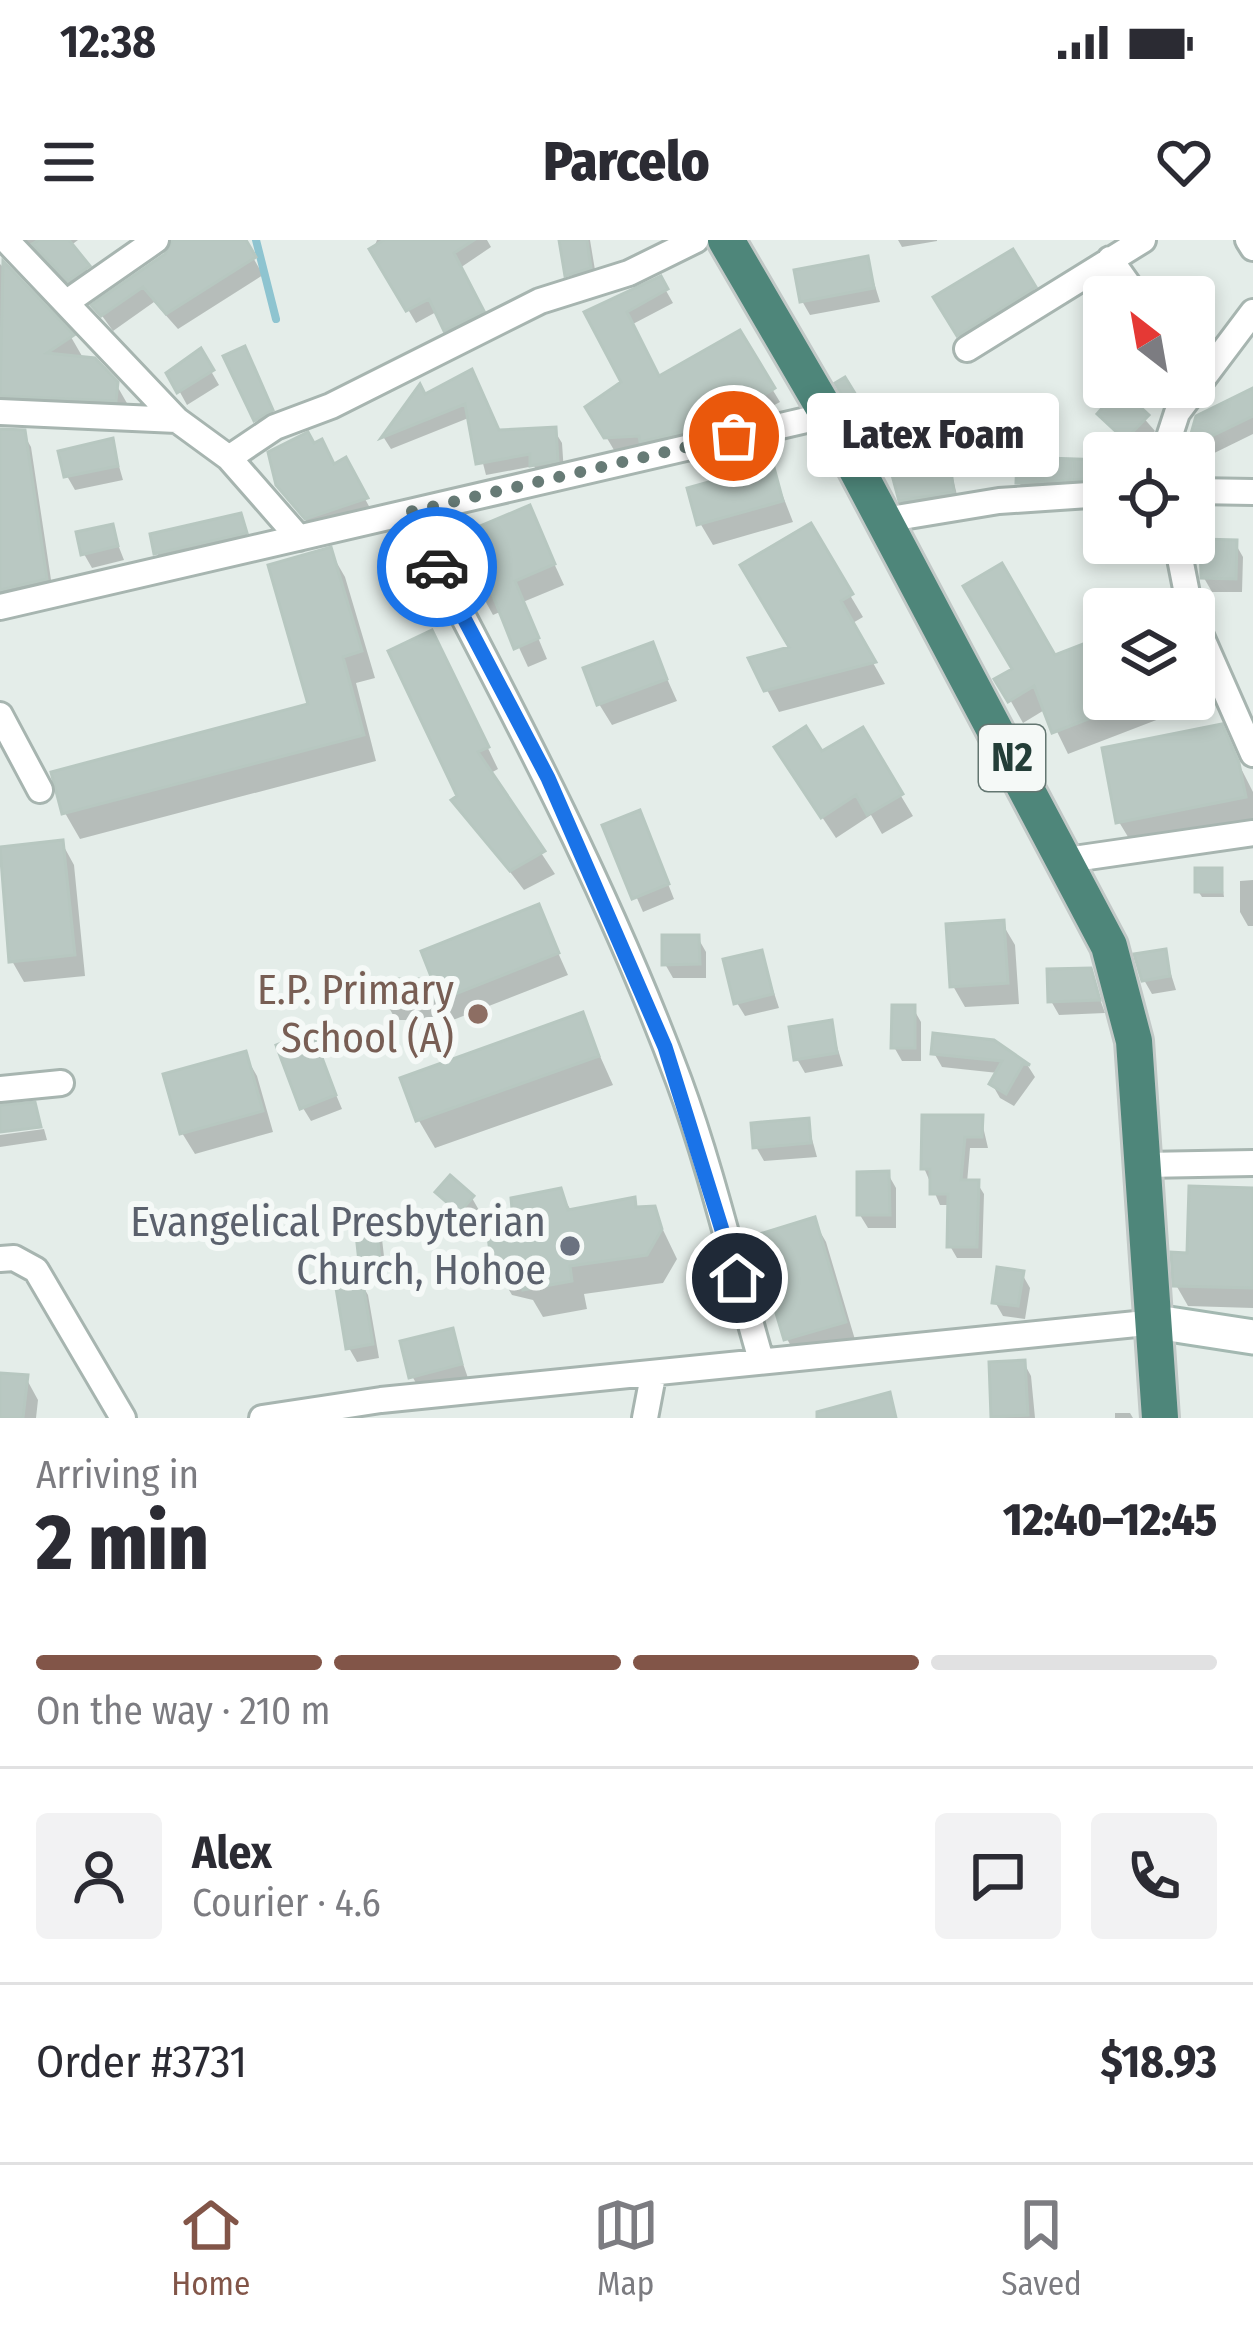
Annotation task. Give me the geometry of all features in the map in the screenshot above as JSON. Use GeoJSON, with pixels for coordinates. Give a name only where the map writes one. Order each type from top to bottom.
{"type":"FeatureCollection","features":[{"type":"Feature","properties":{"kind":"highway","name":"N2"},"geometry":{"type":"LineString","coordinates":[[726,240],[828,415],[1109,946],[1124,993],[1144,1165],[1160,1418]]}},
{"type":"Feature","properties":{"kind":"main road"},"geometry":{"type":"LineString","coordinates":[[1156,1322],[1253,1337]]}},
{"type":"Feature","properties":{"kind":"street"},"geometry":{"type":"LineString","coordinates":[[6,240],[177,420],[229,458],[299,538]]}},
{"type":"Feature","properties":{"kind":"street"},"geometry":{"type":"LineString","coordinates":[[68,302],[156,240]]}},
{"type":"Feature","properties":{"kind":"street"},"geometry":{"type":"LineString","coordinates":[[229,458],[275,427],[331,406],[540,301],[629,273],[696,240]]}},
{"type":"Feature","properties":{"kind":"street"},"geometry":{"type":"LineString","coordinates":[[967,349],[1143,240]]}},
{"type":"Feature","properties":{"kind":"street"},"geometry":{"type":"LineString","coordinates":[[1248,240],[1253,248]]}},
{"type":"Feature","properties":{"kind":"street"},"geometry":{"type":"LineString","coordinates":[[1110,259],[1122,276]]}},
{"type":"Feature","properties":{"kind":"street"},"geometry":{"type":"LineString","coordinates":[[1215,353],[1253,312]]}},
{"type":"Feature","properties":{"kind":"street"},"geometry":{"type":"LineString","coordinates":[[0,412],[177,420]]}},
{"type":"Feature","properties":{"kind":"street"},"geometry":{"type":"LineString","coordinates":[[0,607],[828,415]]}},
{"type":"Feature","properties":{"kind":"street"},"geometry":{"type":"LineString","coordinates":[[1215,491],[1253,492]]}},
{"type":"Feature","properties":{"kind":"street"},"geometry":{"type":"LineString","coordinates":[[884,520],[999,501],[1083,495]]}},
{"type":"Feature","properties":{"kind":"street"},"geometry":{"type":"LineString","coordinates":[[409,512],[548,778],[665,1047],[690,1114],[761,1360]]}},
{"type":"Feature","properties":{"kind":"street"},"geometry":{"type":"LineString","coordinates":[[1215,668],[1253,754]]}},
{"type":"Feature","properties":{"kind":"street"},"geometry":{"type":"LineString","coordinates":[[0,715],[40,790]]}},
{"type":"Feature","properties":{"kind":"street"},"geometry":{"type":"LineString","coordinates":[[1066,860],[1253,833]]}},
{"type":"Feature","properties":{"kind":"street"},"geometry":{"type":"LineString","coordinates":[[0,1089],[62,1082]]}},
{"type":"Feature","properties":{"kind":"street"},"geometry":{"type":"LineString","coordinates":[[1144,1165],[1253,1163]]}},
{"type":"Feature","properties":{"kind":"street"},"geometry":{"type":"LineString","coordinates":[[0,1259],[14,1258],[36,1270],[123,1418]]}},
{"type":"Feature","properties":{"kind":"street"},"geometry":{"type":"LineString","coordinates":[[262,1418],[381,1400],[1156,1322]]}},
{"type":"Feature","properties":{"kind":"street"},"geometry":{"type":"LineString","coordinates":[[645,1418],[653,1376]]}},
{"type":"Feature","properties":{"kind":"building"},"geometry":{"type":"Polygon","coordinates":[[[69,240],[90,266],[68,281],[32,244],[69,240]]]}},
{"type":"Feature","properties":{"kind":"building"},"geometry":{"type":"Polygon","coordinates":[[[172,240],[246,240],[256,257],[166,314],[143,287],[101,316],[91,305],[165,254],[172,240]]]}},
{"type":"Feature","properties":{"kind":"building"},"geometry":{"type":"Polygon","coordinates":[[[384,240],[474,240],[454,253],[484,311],[444,331],[429,299],[406,311],[369,249],[384,240]]]}},
{"type":"Feature","properties":{"kind":"building"},"geometry":{"type":"Polygon","coordinates":[[[559,240],[587,240],[591,268],[565,276],[559,240]]]}},
{"type":"Feature","properties":{"kind":"building"},"geometry":{"type":"Polygon","coordinates":[[[1013,249],[1036,287],[957,336],[933,297],[1013,249]]]}},
{"type":"Feature","properties":{"kind":"building"},"geometry":{"type":"Polygon","coordinates":[[[868,256],[874,288],[800,302],[794,270],[868,256]]]}},
{"type":"Feature","properties":{"kind":"building"},"geometry":{"type":"Polygon","coordinates":[[[3,261],[74,335],[47,353],[95,358],[118,382],[116,401],[0,396],[3,261]]]}},
{"type":"Feature","properties":{"kind":"building"},"geometry":{"type":"Polygon","coordinates":[[[661,276],[668,289],[627,312],[659,376],[740,330],[775,388],[761,397],[770,412],[749,416],[740,401],[687,431],[640,442],[639,436],[604,438],[585,407],[621,382],[584,312],[661,276]]]}},
{"type":"Feature","properties":{"kind":"building"},"geometry":{"type":"Polygon","coordinates":[[[245,346],[273,410],[254,421],[223,356],[245,346]]]}},
{"type":"Feature","properties":{"kind":"building"},"geometry":{"type":"Polygon","coordinates":[[[201,348],[214,370],[177,393],[166,373],[201,348]]]}},
{"type":"Feature","properties":{"kind":"building"},"geometry":{"type":"Polygon","coordinates":[[[472,369],[499,430],[556,427],[558,461],[530,466],[530,454],[476,464],[465,404],[381,438],[420,384],[425,394],[472,369]]]}},
{"type":"Feature","properties":{"kind":"building"},"geometry":{"type":"Polygon","coordinates":[[[845,377],[864,408],[872,405],[885,438],[869,444],[835,383],[845,377]]]}},
{"type":"Feature","properties":{"kind":"building"},"geometry":{"type":"Polygon","coordinates":[[[1253,388],[1253,416],[1215,434],[1192,432],[1196,416],[1253,388]]]}},
{"type":"Feature","properties":{"kind":"building"},"geometry":{"type":"Polygon","coordinates":[[[1102,408],[1141,408],[1149,415],[1133,432],[1116,432],[1097,414],[1102,408]]]}},
{"type":"Feature","properties":{"kind":"building"},"geometry":{"type":"Polygon","coordinates":[[[1024,411],[1039,432],[1013,451],[998,430],[1024,411]]]}},
{"type":"Feature","properties":{"kind":"building"},"geometry":{"type":"Polygon","coordinates":[[[0,429],[25,430],[47,579],[0,590],[0,429]]]}},
{"type":"Feature","properties":{"kind":"building"},"geometry":{"type":"Polygon","coordinates":[[[308,432],[314,443],[322,439],[334,464],[346,457],[368,498],[305,519],[276,485],[268,452],[308,432]]]}},
{"type":"Feature","properties":{"kind":"building"},"geometry":{"type":"Polygon","coordinates":[[[113,438],[118,466],[64,477],[58,451],[113,438]]]}},
{"type":"Feature","properties":{"kind":"building"},"geometry":{"type":"Polygon","coordinates":[[[947,443],[954,492],[899,501],[892,475],[899,471],[891,453],[947,443]]]}},
{"type":"Feature","properties":{"kind":"building"},"geometry":{"type":"Polygon","coordinates":[[[1017,457],[1083,459],[1083,479],[1016,483],[1017,457]]]}},
{"type":"Feature","properties":{"kind":"building"},"geometry":{"type":"Polygon","coordinates":[[[773,464],[783,501],[697,525],[687,488],[773,464]]]}},
{"type":"Feature","properties":{"kind":"building"},"geometry":{"type":"Polygon","coordinates":[[[530,505],[555,564],[515,581],[539,638],[514,649],[491,591],[479,596],[454,537],[530,505]]]}},
{"type":"Feature","properties":{"kind":"building"},"geometry":{"type":"Polygon","coordinates":[[[241,513],[247,533],[154,554],[150,534],[241,513]]]}},
{"type":"Feature","properties":{"kind":"building"},"geometry":{"type":"Polygon","coordinates":[[[811,523],[853,594],[841,601],[876,662],[764,691],[748,658],[789,647],[740,565],[811,523]]]}},
{"type":"Feature","properties":{"kind":"building"},"geometry":{"type":"Polygon","coordinates":[[[113,524],[118,546],[81,555],[76,532],[113,524]]]}},
{"type":"Feature","properties":{"kind":"building"},"geometry":{"type":"Polygon","coordinates":[[[1215,539],[1237,540],[1236,579],[1201,578],[1201,564],[1215,564],[1215,539]]]}},
{"type":"Feature","properties":{"kind":"building"},"geometry":{"type":"Polygon","coordinates":[[[331,547],[362,651],[343,657],[364,735],[62,814],[51,772],[308,704],[268,565],[331,547]]]}},
{"type":"Feature","properties":{"kind":"building"},"geometry":{"type":"Polygon","coordinates":[[[1002,563],[1055,655],[1083,644],[1086,720],[1052,733],[1034,686],[1008,702],[994,679],[1012,669],[963,586],[1002,563]]]}},
{"type":"Feature","properties":{"kind":"building"},"geometry":{"type":"Polygon","coordinates":[[[432,630],[489,747],[478,752],[545,851],[510,871],[451,800],[457,796],[388,651],[432,630]]]}},
{"type":"Feature","properties":{"kind":"building"},"geometry":{"type":"Polygon","coordinates":[[[653,642],[667,679],[597,705],[583,668],[653,642]]]}},
{"type":"Feature","properties":{"kind":"building"},"geometry":{"type":"Polygon","coordinates":[[[1222,724],[1239,763],[1246,797],[1116,823],[1102,748],[1222,724]]]}},
{"type":"Feature","properties":{"kind":"building"},"geometry":{"type":"Polygon","coordinates":[[[806,726],[822,751],[863,727],[903,794],[867,815],[856,795],[821,818],[774,747],[806,726]]]}},
{"type":"Feature","properties":{"kind":"building"},"geometry":{"type":"Polygon","coordinates":[[[640,810],[669,884],[632,899],[602,825],[640,810]]]}},
{"type":"Feature","properties":{"kind":"building"},"geometry":{"type":"Polygon","coordinates":[[[63,840],[75,955],[9,962],[0,847],[63,840]]]}},
{"type":"Feature","properties":{"kind":"building"},"geometry":{"type":"Polygon","coordinates":[[[1195,868],[1222,868],[1222,892],[1195,892],[1195,868]]]}},
{"type":"Feature","properties":{"kind":"building"},"geometry":{"type":"Polygon","coordinates":[[[539,904],[559,953],[440,1000],[381,1000],[381,979],[432,979],[421,951],[539,904]]]}},
{"type":"Feature","properties":{"kind":"building"},"geometry":{"type":"Polygon","coordinates":[[[1004,920],[1008,983],[950,987],[946,924],[1004,920]]]}},
{"type":"Feature","properties":{"kind":"building"},"geometry":{"type":"Polygon","coordinates":[[[662,935],[699,935],[700,964],[662,965],[662,935]]]}},
{"type":"Feature","properties":{"kind":"building"},"geometry":{"type":"Polygon","coordinates":[[[1166,949],[1170,976],[1142,981],[1134,954],[1166,949]]]}},
{"type":"Feature","properties":{"kind":"building"},"geometry":{"type":"Polygon","coordinates":[[[762,950],[773,994],[734,1004],[723,959],[762,950]]]}},
{"type":"Feature","properties":{"kind":"building"},"geometry":{"type":"Polygon","coordinates":[[[1091,968],[1100,1000],[1048,1002],[1047,969],[1091,968]]]}},
{"type":"Feature","properties":{"kind":"building"},"geometry":{"type":"Polygon","coordinates":[[[892,1005],[915,1005],[915,1048],[891,1048],[892,1005]]]}},
{"type":"Feature","properties":{"kind":"building"},"geometry":{"type":"Polygon","coordinates":[[[583,1012],[599,1056],[416,1121],[400,1078],[583,1012]]]}},
{"type":"Feature","properties":{"kind":"building"},"geometry":{"type":"Polygon","coordinates":[[[832,1020],[837,1053],[794,1060],[789,1027],[832,1020]]]}},
{"type":"Feature","properties":{"kind":"building"},"geometry":{"type":"Polygon","coordinates":[[[312,1031],[336,1095],[300,1109],[276,1045],[312,1031]]]}},
{"type":"Feature","properties":{"kind":"building"},"geometry":{"type":"Polygon","coordinates":[[[933,1033],[994,1040],[1030,1065],[1023,1064],[1006,1094],[989,1084],[1002,1061],[931,1054],[933,1033]]]}},
{"type":"Feature","properties":{"kind":"building"},"geometry":{"type":"Polygon","coordinates":[[[246,1051],[263,1111],[180,1134],[163,1074],[246,1051]]]}},
{"type":"Feature","properties":{"kind":"building"},"geometry":{"type":"Polygon","coordinates":[[[35,1102],[41,1127],[0,1132],[0,1105],[35,1102]]]}},
{"type":"Feature","properties":{"kind":"building"},"geometry":{"type":"Polygon","coordinates":[[[922,1115],[983,1115],[982,1137],[965,1137],[961,1180],[979,1180],[977,1247],[947,1247],[948,1194],[930,1194],[930,1169],[921,1169],[922,1115]]]}},
{"type":"Feature","properties":{"kind":"building"},"geometry":{"type":"Polygon","coordinates":[[[809,1118],[811,1143],[753,1148],[751,1123],[809,1118]]]}},
{"type":"Feature","properties":{"kind":"building"},"geometry":{"type":"Polygon","coordinates":[[[889,1171],[890,1215],[857,1215],[857,1172],[889,1171]]]}},
{"type":"Feature","properties":{"kind":"building"},"geometry":{"type":"Polygon","coordinates":[[[450,1175],[474,1196],[459,1213],[435,1192],[450,1175]]]}},
{"type":"Feature","properties":{"kind":"building"},"geometry":{"type":"Polygon","coordinates":[[[1189,1186],[1253,1188],[1253,1288],[1173,1286],[1171,1252],[1187,1253],[1189,1186]]]}},
{"type":"Feature","properties":{"kind":"building","name":"Evangelical Presbyterian Church, Hohoe"},"geometry":{"type":"Polygon","coordinates":[[[561,1188],[568,1210],[635,1197],[636,1207],[655,1206],[662,1229],[647,1255],[570,1266],[572,1281],[523,1290],[522,1274],[492,1267],[488,1237],[505,1223],[514,1231],[511,1198],[561,1188]]]}},
{"type":"Feature","properties":{"kind":"building"},"geometry":{"type":"Polygon","coordinates":[[[375,1213],[380,1260],[359,1262],[354,1215],[375,1213]]]}},
{"type":"Feature","properties":{"kind":"building"},"geometry":{"type":"Polygon","coordinates":[[[815,1217],[846,1322],[784,1340],[753,1236],[815,1217]]]}},
{"type":"Feature","properties":{"kind":"building"},"geometry":{"type":"Polygon","coordinates":[[[997,1267],[1024,1271],[1018,1306],[992,1303],[997,1267]]]}},
{"type":"Feature","properties":{"kind":"building"},"geometry":{"type":"Polygon","coordinates":[[[362,1278],[373,1344],[346,1349],[335,1282],[362,1278]]]}},
{"type":"Feature","properties":{"kind":"building"},"geometry":{"type":"Polygon","coordinates":[[[453,1328],[462,1364],[409,1378],[400,1341],[453,1328]]]}},
{"type":"Feature","properties":{"kind":"building"},"geometry":{"type":"Polygon","coordinates":[[[1025,1360],[1028,1415],[991,1417],[989,1362],[1025,1360]]]}},
{"type":"Feature","properties":{"kind":"building"},"geometry":{"type":"Polygon","coordinates":[[[0,1373],[28,1375],[23,1418],[0,1418],[0,1373]]]}},
{"type":"Feature","properties":{"kind":"building"},"geometry":{"type":"Polygon","coordinates":[[[890,1392],[896,1418],[817,1418],[817,1412],[890,1392]]]}},
{"type":"Feature","properties":{"kind":"waterway"},"geometry":{"type":"LineString","coordinates":[[256,240],[276,319]]}},
{"type":"Feature","properties":{"kind":"way so far"},"geometry":{"type":"LineString","coordinates":[[437,567],[409,512],[734,436]]}},
{"type":"Feature","properties":{"kind":"place","name":"Latex Foam"},"geometry":{"type":"Point","coordinates":[734,436]}},
{"type":"Feature","properties":{"kind":"place","name":"E.P. Primary School (A)"},"geometry":{"type":"Point","coordinates":[478,1014]}},
{"type":"Feature","properties":{"kind":"place","name":"Evangelical Presbyterian Church, Hohoe"},"geometry":{"type":"Point","coordinates":[570,1246]}},
{"type":"Feature","properties":{"kind":"route"},"geometry":{"type":"LineString","coordinates":[[437,567],[548,778],[665,1047],[690,1114],[737,1278]]}}]}
